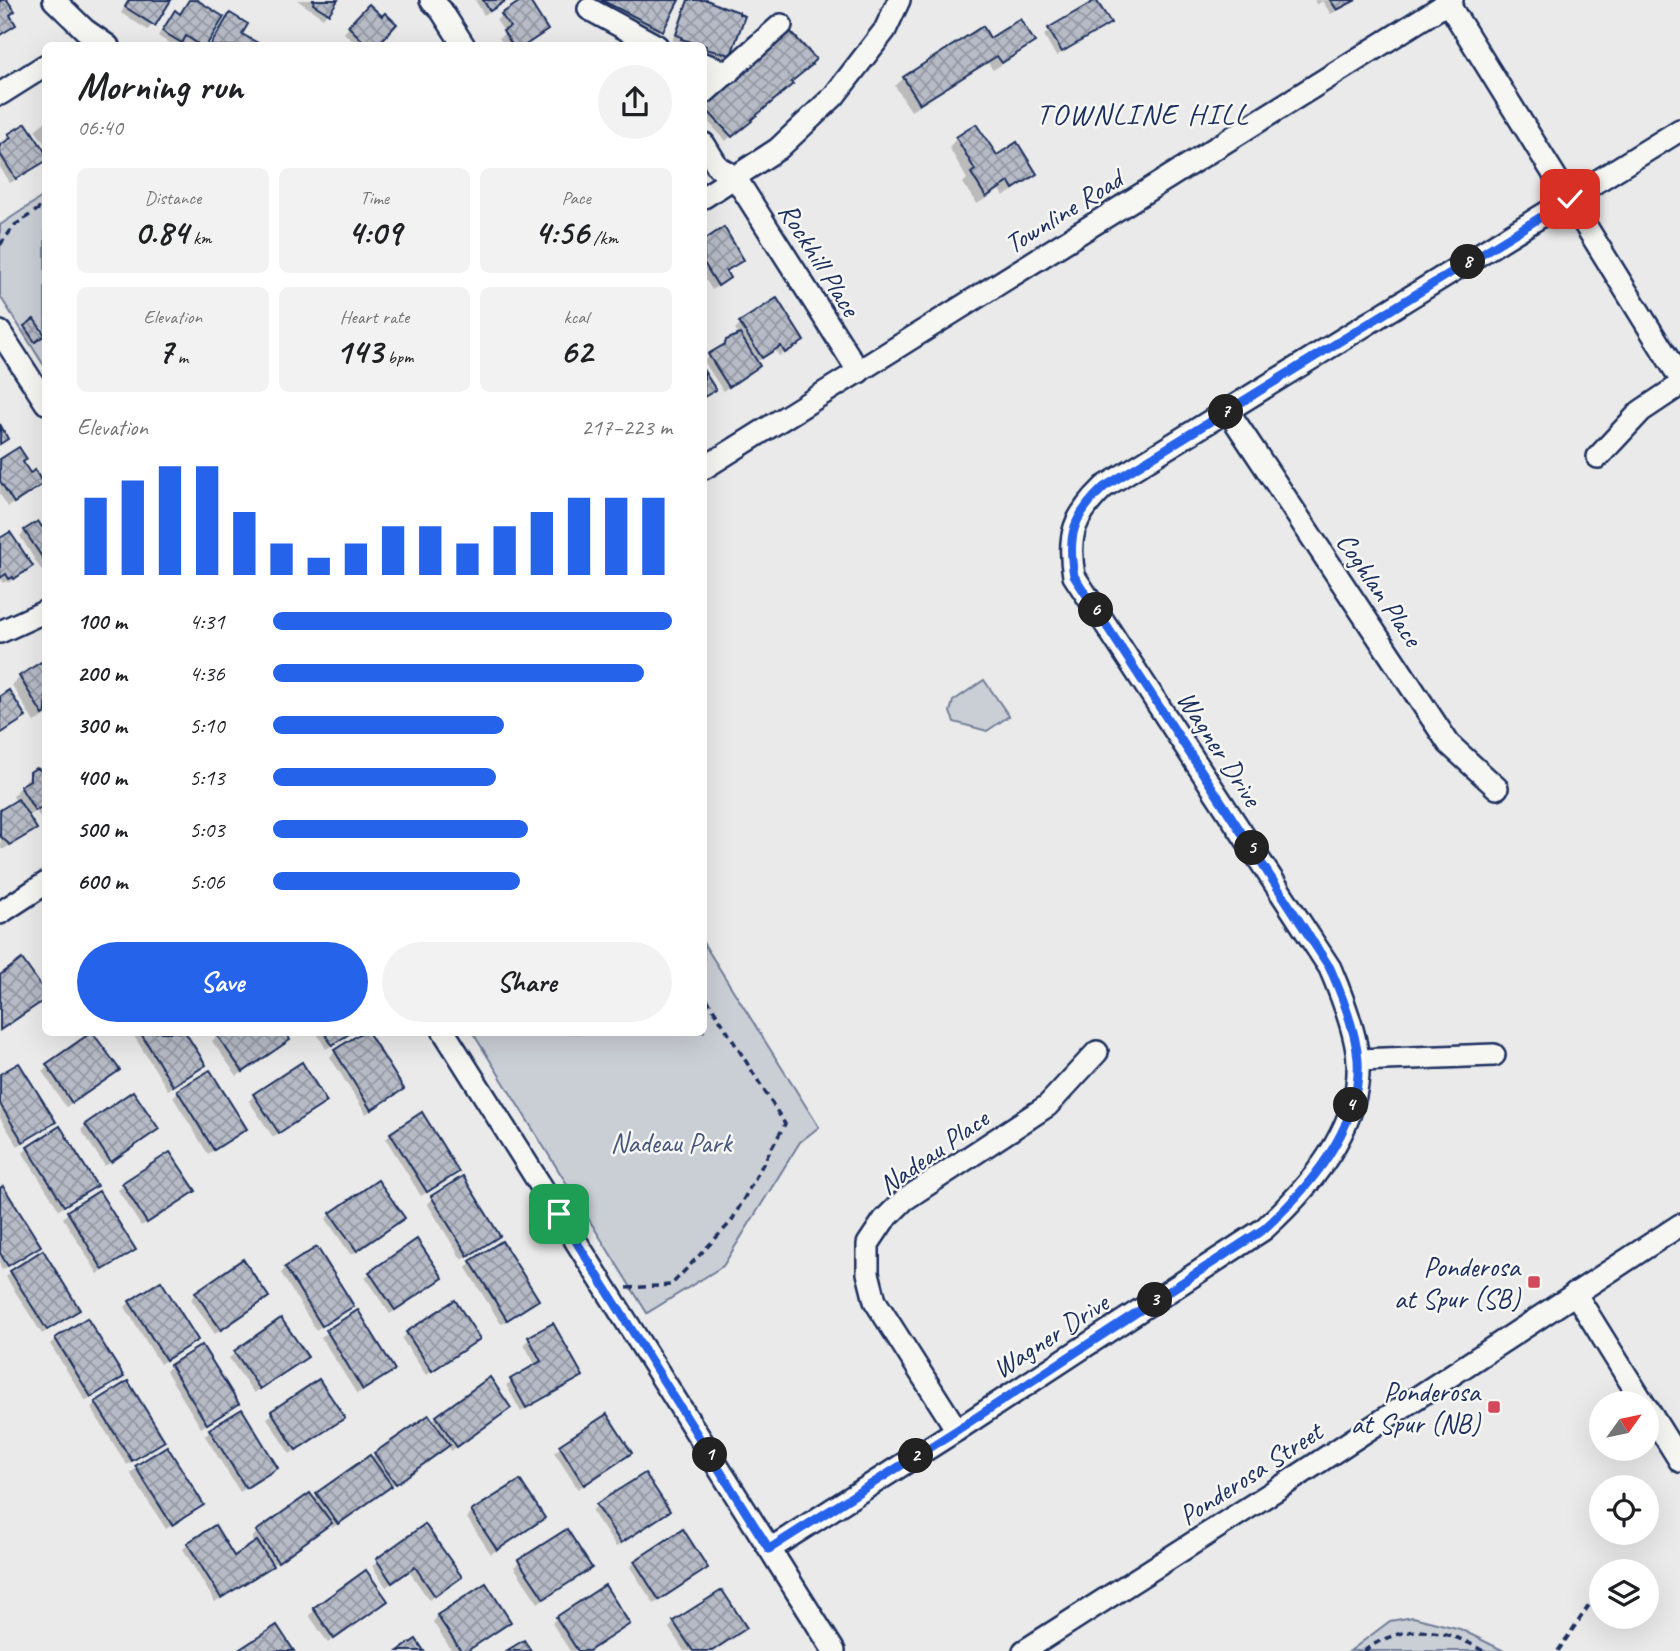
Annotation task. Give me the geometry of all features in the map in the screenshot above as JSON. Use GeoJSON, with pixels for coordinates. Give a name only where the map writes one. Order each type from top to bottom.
{"type":"FeatureCollection","features":[{"type":"Feature","properties":{"kind":"street"},"geometry":{"type":"LineString","coordinates":[[54,0],[78,38]]}},
{"type":"Feature","properties":{"kind":"street"},"geometry":{"type":"LineString","coordinates":[[431,0],[442,10],[462,42]]}},
{"type":"Feature","properties":{"kind":"street"},"geometry":{"type":"LineString","coordinates":[[707,195],[778,149],[834,96],[885,30],[899,0]]}},
{"type":"Feature","properties":{"kind":"street"},"geometry":{"type":"LineString","coordinates":[[1449,1],[1680,378]]}},
{"type":"Feature","properties":{"kind":"street","name":"Townline Road"},"geometry":{"type":"LineString","coordinates":[[707,466],[1449,1]]}},
{"type":"Feature","properties":{"kind":"street"},"geometry":{"type":"LineString","coordinates":[[589,9],[650,42]]}},
{"type":"Feature","properties":{"kind":"street"},"geometry":{"type":"LineString","coordinates":[[707,90],[780,25]]}},
{"type":"Feature","properties":{"kind":"street"},"geometry":{"type":"LineString","coordinates":[[707,65],[728,73]]}},
{"type":"Feature","properties":{"kind":"street"},"geometry":{"type":"LineString","coordinates":[[0,94],[42,68]]}},
{"type":"Feature","properties":{"kind":"street","name":"Wagner Drive"},"geometry":{"type":"LineString","coordinates":[[769,1549],[957,1430],[1264,1229],[1316,1177],[1345,1124],[1354,1092],[1358,1060],[1342,997],[1330,968],[1074,576],[1070,553],[1073,527],[1086,504],[1104,487],[1680,130]]}},
{"type":"Feature","properties":{"kind":"street","name":"Rockhill Place"},"geometry":{"type":"LineString","coordinates":[[707,149],[718,167],[735,177],[859,372]]}},
{"type":"Feature","properties":{"kind":"street"},"geometry":{"type":"LineString","coordinates":[[0,332],[42,397]]}},
{"type":"Feature","properties":{"kind":"street"},"geometry":{"type":"LineString","coordinates":[[1598,457],[1641,411],[1680,385]]}},
{"type":"Feature","properties":{"kind":"street","name":"Coghlan Place"},"geometry":{"type":"LineString","coordinates":[[1228,411],[1449,744],[1497,788]]}},
{"type":"Feature","properties":{"kind":"street"},"geometry":{"type":"LineString","coordinates":[[0,632],[42,613]]}},
{"type":"Feature","properties":{"kind":"street"},"geometry":{"type":"LineString","coordinates":[[0,913],[42,886]]}},
{"type":"Feature","properties":{"kind":"street"},"geometry":{"type":"LineString","coordinates":[[447,1036],[834,1651]]}},
{"type":"Feature","properties":{"kind":"street","name":"Nadeau Place"},"geometry":{"type":"LineString","coordinates":[[957,1430],[876,1301],[868,1273],[868,1244],[884,1220],[904,1200],[1048,1106],[1097,1052]]}},
{"type":"Feature","properties":{"kind":"street"},"geometry":{"type":"LineString","coordinates":[[1358,1060],[1494,1055]]}},
{"type":"Feature","properties":{"kind":"street","name":"Ponderosa Street"},"geometry":{"type":"LineString","coordinates":[[1024,1651],[1302,1473],[1680,1225]]}},
{"type":"Feature","properties":{"kind":"street"},"geometry":{"type":"LineString","coordinates":[[1575,1293],[1636,1391]]}},
{"type":"Feature","properties":{"kind":"street"},"geometry":{"type":"LineString","coordinates":[[1659,1428],[1680,1461]]}},
{"type":"Feature","properties":{"kind":"path"},"geometry":{"type":"LineString","coordinates":[[0,245],[15,225],[42,207]]}},
{"type":"Feature","properties":{"kind":"path"},"geometry":{"type":"LineString","coordinates":[[606,1289],[671,1284],[731,1222],[785,1124],[707,999]]}},
{"type":"Feature","properties":{"kind":"path"},"geometry":{"type":"LineString","coordinates":[[1558,1651],[1589,1605]]}},
{"type":"Feature","properties":{"kind":"path"},"geometry":{"type":"LineString","coordinates":[[1364,1651],[1374,1643],[1398,1633],[1417,1630],[1447,1635],[1483,1651]]}},
{"type":"Feature","properties":{"kind":"green space"},"geometry":{"type":"Polygon","coordinates":[[[42,197],[42,362],[0,296],[0,225],[42,197]]]}},
{"type":"Feature","properties":{"kind":"green space"},"geometry":{"type":"Polygon","coordinates":[[[984,680],[1009,716],[987,731],[954,722],[950,712],[953,701],[984,680]]]}},
{"type":"Feature","properties":{"kind":"green space","name":"Nadeau Park"},"geometry":{"type":"Polygon","coordinates":[[[707,949],[819,1127],[800,1142],[723,1266],[647,1313],[475,1036],[707,1036],[707,949]]]}},
{"type":"Feature","properties":{"kind":"green space"},"geometry":{"type":"Polygon","coordinates":[[[1413,1617],[1460,1629],[1504,1651],[1350,1651],[1390,1621],[1413,1617]]]}},
{"type":"Feature","properties":{"kind":"building"},"geometry":{"type":"Polygon","coordinates":[[[0,0],[7,0],[15,11],[10,15],[16,25],[0,35],[0,0]]]}},
{"type":"Feature","properties":{"kind":"building"},"geometry":{"type":"Polygon","coordinates":[[[129,0],[171,0],[155,26],[125,7],[129,0]]]}},
{"type":"Feature","properties":{"kind":"building"},"geometry":{"type":"Polygon","coordinates":[[[189,0],[197,0],[224,17],[208,42],[195,42],[186,36],[180,42],[162,31],[175,10],[180,14],[189,0]]]}},
{"type":"Feature","properties":{"kind":"building"},"geometry":{"type":"Polygon","coordinates":[[[312,0],[338,0],[329,14],[313,4],[312,0]]]}},
{"type":"Feature","properties":{"kind":"building"},"geometry":{"type":"Polygon","coordinates":[[[483,0],[507,0],[490,11],[483,0]]]}},
{"type":"Feature","properties":{"kind":"building"},"geometry":{"type":"Polygon","coordinates":[[[522,0],[529,0],[548,30],[530,42],[510,42],[503,31],[510,27],[501,14],[522,0]]]}},
{"type":"Feature","properties":{"kind":"building"},"geometry":{"type":"Polygon","coordinates":[[[601,0],[679,0],[663,31],[601,0]]]}},
{"type":"Feature","properties":{"kind":"building"},"geometry":{"type":"Polygon","coordinates":[[[688,0],[707,0],[745,16],[731,55],[707,49],[707,42],[692,42],[676,35],[688,0]]]}},
{"type":"Feature","properties":{"kind":"building"},"geometry":{"type":"Polygon","coordinates":[[[1096,0],[1111,23],[1062,52],[1048,28],[1096,0]]]}},
{"type":"Feature","properties":{"kind":"building"},"geometry":{"type":"Polygon","coordinates":[[[1330,0],[1356,0],[1337,10],[1330,0]]]}},
{"type":"Feature","properties":{"kind":"building"},"geometry":{"type":"Polygon","coordinates":[[[369,4],[382,16],[385,13],[397,24],[381,42],[364,42],[348,26],[369,4]]]}},
{"type":"Feature","properties":{"kind":"building"},"geometry":{"type":"Polygon","coordinates":[[[230,13],[248,24],[242,34],[256,42],[212,42],[230,13]]]}},
{"type":"Feature","properties":{"kind":"building"},"geometry":{"type":"Polygon","coordinates":[[[1020,19],[1035,42],[1002,63],[997,56],[920,104],[903,77],[983,26],[990,38],[1020,19]]]}},
{"type":"Feature","properties":{"kind":"building"},"geometry":{"type":"Polygon","coordinates":[[[789,30],[816,59],[791,82],[793,84],[732,137],[707,110],[707,104],[711,101],[709,100],[789,30]]]}},
{"type":"Feature","properties":{"kind":"building"},"geometry":{"type":"Polygon","coordinates":[[[26,123],[42,147],[42,163],[16,179],[0,154],[0,145],[11,138],[8,134],[26,123]]]}},
{"type":"Feature","properties":{"kind":"building"},"geometry":{"type":"Polygon","coordinates":[[[976,124],[997,155],[1017,142],[1037,174],[1013,189],[1009,182],[986,197],[971,173],[975,170],[956,137],[976,124]]]}},
{"type":"Feature","properties":{"kind":"building"},"geometry":{"type":"Polygon","coordinates":[[[724,227],[744,260],[726,271],[730,278],[718,286],[707,268],[707,238],[724,227]]]}},
{"type":"Feature","properties":{"kind":"building"},"geometry":{"type":"Polygon","coordinates":[[[777,298],[804,341],[785,353],[781,346],[762,358],[739,322],[777,298]]]}},
{"type":"Feature","properties":{"kind":"building"},"geometry":{"type":"Polygon","coordinates":[[[34,319],[42,331],[42,337],[35,342],[24,326],[34,319]]]}},
{"type":"Feature","properties":{"kind":"building"},"geometry":{"type":"Polygon","coordinates":[[[740,334],[760,366],[729,387],[708,354],[725,344],[726,340],[740,334]]]}},
{"type":"Feature","properties":{"kind":"building"},"geometry":{"type":"Polygon","coordinates":[[[707,376],[716,390],[707,395],[707,376]]]}},
{"type":"Feature","properties":{"kind":"building"},"geometry":{"type":"Polygon","coordinates":[[[0,424],[8,439],[0,444],[0,424]]]}},
{"type":"Feature","properties":{"kind":"building"},"geometry":{"type":"Polygon","coordinates":[[[19,447],[27,459],[23,462],[30,473],[35,470],[42,485],[14,503],[0,481],[0,459],[19,447]]]}},
{"type":"Feature","properties":{"kind":"building"},"geometry":{"type":"Polygon","coordinates":[[[38,521],[42,527],[42,557],[24,530],[38,521]]]}},
{"type":"Feature","properties":{"kind":"building"},"geometry":{"type":"Polygon","coordinates":[[[10,532],[33,566],[14,579],[9,579],[6,574],[0,578],[0,538],[10,532]]]}},
{"type":"Feature","properties":{"kind":"building"},"geometry":{"type":"Polygon","coordinates":[[[42,663],[42,713],[19,676],[42,663]]]}},
{"type":"Feature","properties":{"kind":"building"},"geometry":{"type":"Polygon","coordinates":[[[9,690],[26,717],[0,734],[0,696],[9,690]]]}},
{"type":"Feature","properties":{"kind":"building"},"geometry":{"type":"Polygon","coordinates":[[[36,768],[42,771],[42,807],[35,811],[20,786],[30,780],[30,772],[36,768]]]}},
{"type":"Feature","properties":{"kind":"building"},"geometry":{"type":"Polygon","coordinates":[[[18,799],[37,829],[10,845],[0,836],[0,810],[18,799]]]}},
{"type":"Feature","properties":{"kind":"building"},"geometry":{"type":"Polygon","coordinates":[[[22,959],[42,987],[42,1002],[0,1030],[0,975],[22,959]]]}},
{"type":"Feature","properties":{"kind":"building"},"geometry":{"type":"Polygon","coordinates":[[[86,1036],[95,1036],[120,1070],[72,1103],[46,1064],[86,1036]]]}},
{"type":"Feature","properties":{"kind":"building"},"geometry":{"type":"Polygon","coordinates":[[[142,1036],[188,1036],[206,1065],[173,1086],[142,1036]]]}},
{"type":"Feature","properties":{"kind":"building"},"geometry":{"type":"Polygon","coordinates":[[[217,1036],[288,1036],[290,1040],[243,1072],[217,1036]]]}},
{"type":"Feature","properties":{"kind":"building"},"geometry":{"type":"Polygon","coordinates":[[[326,1036],[346,1036],[332,1045],[326,1036]]]}},
{"type":"Feature","properties":{"kind":"building"},"geometry":{"type":"Polygon","coordinates":[[[357,1036],[371,1036],[404,1089],[371,1110],[334,1050],[357,1036]]]}},
{"type":"Feature","properties":{"kind":"building"},"geometry":{"type":"Polygon","coordinates":[[[302,1062],[327,1102],[279,1133],[253,1094],[302,1062]]]}},
{"type":"Feature","properties":{"kind":"building"},"geometry":{"type":"Polygon","coordinates":[[[19,1063],[56,1122],[23,1142],[0,1104],[0,1074],[19,1063]]]}},
{"type":"Feature","properties":{"kind":"building"},"geometry":{"type":"Polygon","coordinates":[[[210,1070],[247,1129],[214,1150],[177,1090],[210,1070]]]}},
{"type":"Feature","properties":{"kind":"building"},"geometry":{"type":"Polygon","coordinates":[[[133,1091],[159,1129],[111,1162],[85,1124],[133,1091]]]}},
{"type":"Feature","properties":{"kind":"building"},"geometry":{"type":"Polygon","coordinates":[[[422,1112],[459,1172],[427,1192],[390,1133],[422,1112]]]}},
{"type":"Feature","properties":{"kind":"building"},"geometry":{"type":"Polygon","coordinates":[[[60,1126],[97,1186],[64,1206],[27,1147],[60,1126]]]}},
{"type":"Feature","properties":{"kind":"building"},"geometry":{"type":"Polygon","coordinates":[[[170,1152],[196,1191],[147,1223],[122,1183],[170,1152]]]}},
{"type":"Feature","properties":{"kind":"building"},"geometry":{"type":"Polygon","coordinates":[[[463,1176],[500,1236],[468,1256],[431,1196],[463,1176]]]}},
{"type":"Feature","properties":{"kind":"building"},"geometry":{"type":"Polygon","coordinates":[[[378,1180],[405,1218],[357,1251],[330,1213],[378,1180]]]}},
{"type":"Feature","properties":{"kind":"building"},"geometry":{"type":"Polygon","coordinates":[[[3,1186],[41,1246],[8,1266],[0,1253],[0,1188],[3,1186]]]}},
{"type":"Feature","properties":{"kind":"building"},"geometry":{"type":"Polygon","coordinates":[[[99,1191],[136,1250],[103,1270],[67,1211],[99,1191]]]}},
{"type":"Feature","properties":{"kind":"building"},"geometry":{"type":"Polygon","coordinates":[[[417,1239],[443,1278],[395,1310],[369,1272],[417,1239]]]}},
{"type":"Feature","properties":{"kind":"building"},"geometry":{"type":"Polygon","coordinates":[[[502,1241],[539,1300],[507,1320],[470,1261],[502,1241]]]}},
{"type":"Feature","properties":{"kind":"building"},"geometry":{"type":"Polygon","coordinates":[[[317,1247],[354,1306],[322,1326],[285,1267],[317,1247]]]}},
{"type":"Feature","properties":{"kind":"building"},"geometry":{"type":"Polygon","coordinates":[[[43,1250],[80,1310],[47,1330],[10,1271],[43,1250]]]}},
{"type":"Feature","properties":{"kind":"building"},"geometry":{"type":"Polygon","coordinates":[[[243,1259],[269,1297],[221,1330],[195,1292],[243,1259]]]}},
{"type":"Feature","properties":{"kind":"building"},"geometry":{"type":"Polygon","coordinates":[[[161,1281],[198,1340],[166,1360],[129,1301],[161,1281]]]}},
{"type":"Feature","properties":{"kind":"building"},"geometry":{"type":"Polygon","coordinates":[[[455,1300],[480,1339],[432,1371],[406,1332],[455,1300]]]}},
{"type":"Feature","properties":{"kind":"building"},"geometry":{"type":"Polygon","coordinates":[[[358,1310],[395,1370],[363,1390],[326,1330],[358,1310]]]}},
{"type":"Feature","properties":{"kind":"building"},"geometry":{"type":"Polygon","coordinates":[[[87,1318],[124,1377],[91,1397],[55,1338],[87,1318]]]}},
{"type":"Feature","properties":{"kind":"building"},"geometry":{"type":"Polygon","coordinates":[[[281,1318],[308,1357],[260,1389],[234,1351],[281,1318]]]}},
{"type":"Feature","properties":{"kind":"building"},"geometry":{"type":"Polygon","coordinates":[[[553,1323],[583,1376],[526,1408],[510,1379],[541,1361],[528,1337],[553,1323]]]}},
{"type":"Feature","properties":{"kind":"building"},"geometry":{"type":"Polygon","coordinates":[[[202,1345],[239,1404],[207,1424],[170,1365],[202,1345]]]}},
{"type":"Feature","properties":{"kind":"building"},"geometry":{"type":"Polygon","coordinates":[[[490,1377],[511,1408],[457,1447],[436,1416],[490,1377]]]}},
{"type":"Feature","properties":{"kind":"building"},"geometry":{"type":"Polygon","coordinates":[[[319,1379],[345,1418],[296,1450],[271,1411],[319,1379]]]}},
{"type":"Feature","properties":{"kind":"building"},"geometry":{"type":"Polygon","coordinates":[[[128,1381],[165,1441],[132,1461],[95,1402],[128,1381]]]}},
{"type":"Feature","properties":{"kind":"building"},"geometry":{"type":"Polygon","coordinates":[[[242,1409],[278,1468],[246,1488],[209,1429],[242,1409]]]}},
{"type":"Feature","properties":{"kind":"building"},"geometry":{"type":"Polygon","coordinates":[[[607,1414],[632,1453],[584,1485],[559,1445],[607,1414]]]}},
{"type":"Feature","properties":{"kind":"building"},"geometry":{"type":"Polygon","coordinates":[[[429,1415],[450,1445],[396,1484],[374,1453],[429,1415]]]}},
{"type":"Feature","properties":{"kind":"building"},"geometry":{"type":"Polygon","coordinates":[[[167,1446],[204,1505],[172,1525],[135,1466],[167,1446]]]}},
{"type":"Feature","properties":{"kind":"building"},"geometry":{"type":"Polygon","coordinates":[[[370,1455],[392,1486],[338,1524],[316,1493],[370,1455]]]}},
{"type":"Feature","properties":{"kind":"building"},"geometry":{"type":"Polygon","coordinates":[[[645,1473],[670,1511],[621,1543],[596,1504],[645,1473]]]}},
{"type":"Feature","properties":{"kind":"building"},"geometry":{"type":"Polygon","coordinates":[[[520,1480],[545,1518],[497,1550],[471,1511],[520,1480]]]}},
{"type":"Feature","properties":{"kind":"building"},"geometry":{"type":"Polygon","coordinates":[[[310,1493],[332,1523],[278,1562],[256,1531],[310,1493]]]}},
{"type":"Feature","properties":{"kind":"building"},"geometry":{"type":"Polygon","coordinates":[[[425,1524],[462,1577],[435,1596],[415,1567],[392,1583],[376,1559],[425,1524]]]}},
{"type":"Feature","properties":{"kind":"building"},"geometry":{"type":"Polygon","coordinates":[[[215,1525],[234,1556],[257,1541],[273,1566],[221,1598],[187,1543],[215,1525]]]}},
{"type":"Feature","properties":{"kind":"building"},"geometry":{"type":"Polygon","coordinates":[[[567,1529],[592,1568],[544,1599],[518,1560],[567,1529]]]}},
{"type":"Feature","properties":{"kind":"building"},"geometry":{"type":"Polygon","coordinates":[[[683,1529],[708,1568],[659,1600],[634,1561],[683,1529]]]}},
{"type":"Feature","properties":{"kind":"building"},"geometry":{"type":"Polygon","coordinates":[[[366,1570],[388,1601],[334,1639],[313,1608],[366,1570]]]}},
{"type":"Feature","properties":{"kind":"building"},"geometry":{"type":"Polygon","coordinates":[[[486,1583],[511,1622],[467,1651],[461,1651],[437,1615],[486,1583]]]}},
{"type":"Feature","properties":{"kind":"building"},"geometry":{"type":"Polygon","coordinates":[[[605,1585],[630,1624],[589,1651],[578,1651],[556,1617],[605,1585]]]}},
{"type":"Feature","properties":{"kind":"building"},"geometry":{"type":"Polygon","coordinates":[[[722,1590],[747,1628],[712,1651],[693,1651],[673,1621],[722,1590]]]}},
{"type":"Feature","properties":{"kind":"building"},"geometry":{"type":"Polygon","coordinates":[[[277,1625],[294,1651],[237,1651],[277,1625]]]}},
{"type":"Feature","properties":{"kind":"building"},"geometry":{"type":"Polygon","coordinates":[[[416,1639],[424,1651],[398,1651],[416,1639]]]}},
{"type":"Feature","properties":{"kind":"building"},"geometry":{"type":"Polygon","coordinates":[[[524,1640],[531,1651],[506,1651],[524,1640]]]}},
{"type":"Feature","properties":{"kind":"place","name":"Ponderosa at Spur (SB)"},"geometry":{"type":"Point","coordinates":[1534,1282]}},
{"type":"Feature","properties":{"kind":"place","name":"Ponderosa at Spur (NB)"},"geometry":{"type":"Point","coordinates":[1494,1407]}},
{"type":"Feature","properties":{"kind":"district","name":"TOWNLINE HILL"},"geometry":{"type":"Point","coordinates":[1143,114]}},
{"type":"Feature","properties":{"kind":"route"},"geometry":{"type":"LineString","coordinates":[[559,1214],[769,1549],[957,1430],[1264,1229],[1292,1203],[1316,1177],[1333,1148],[1345,1124],[1354,1092],[1358,1060],[1342,997],[1330,968],[1074,576],[1070,553],[1073,527],[1086,504],[1104,487],[1570,199]]}}]}
